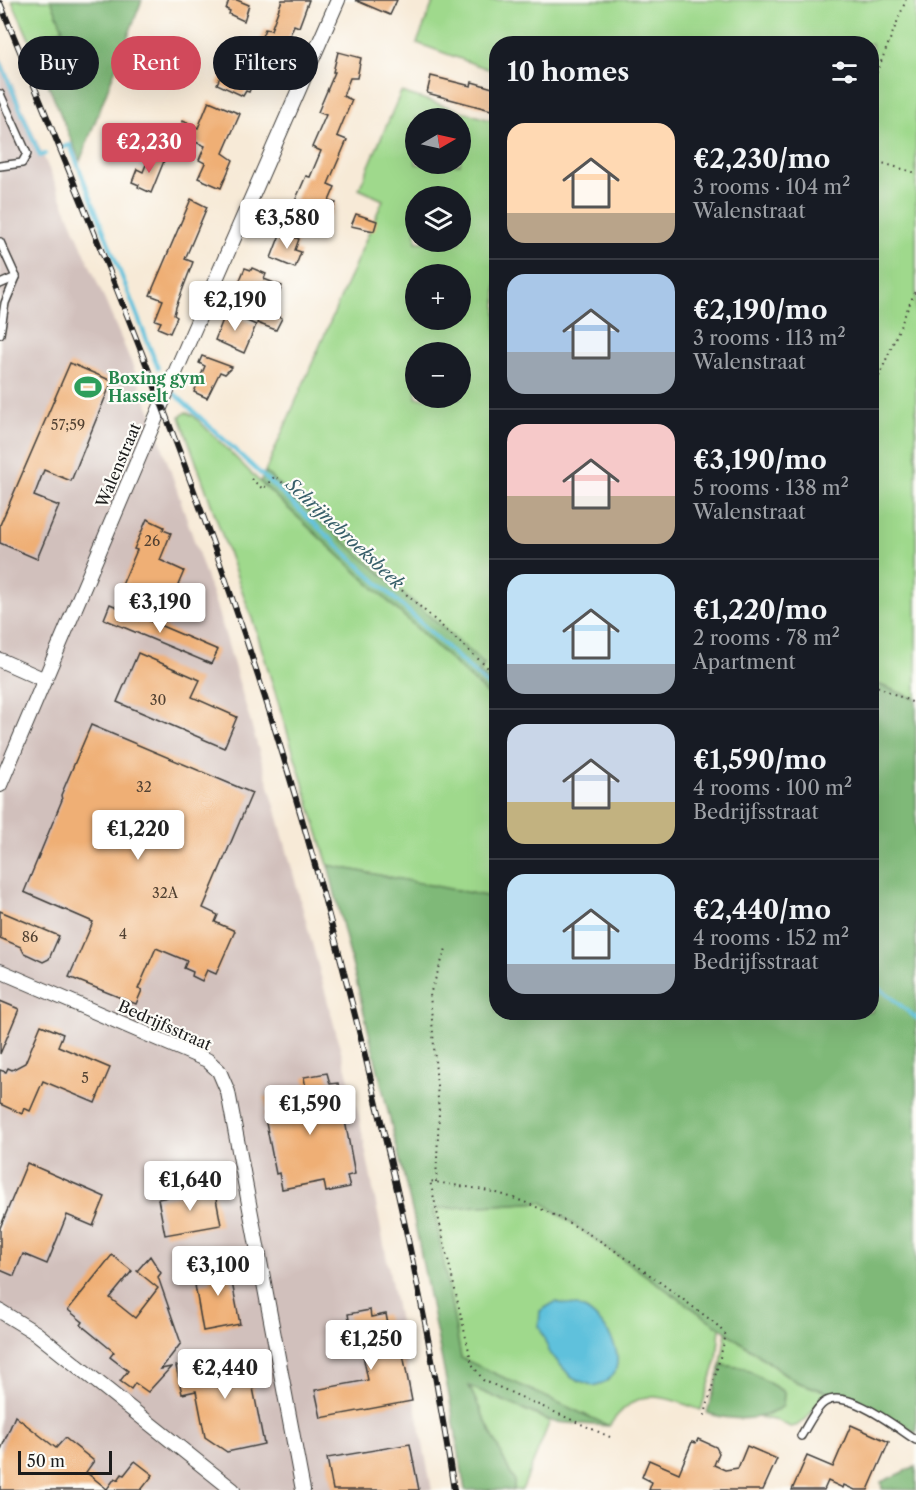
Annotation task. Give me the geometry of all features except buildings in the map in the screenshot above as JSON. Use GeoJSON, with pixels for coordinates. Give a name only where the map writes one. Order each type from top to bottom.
{"type":"FeatureCollection","features":[{"type":"Feature","properties":{"kind":"street","name":"Walenstraat"},"geometry":{"type":"LineString","coordinates":[[0,785],[168,389],[338,0]]}},
{"type":"Feature","properties":{"kind":"street"},"geometry":{"type":"LineString","coordinates":[[0,660],[45,680]]}},
{"type":"Feature","properties":{"kind":"street","name":"Bedrijfsstraat"},"geometry":{"type":"LineString","coordinates":[[0,971],[207,1060],[219,1071],[228,1092],[303,1490]]}},
{"type":"Feature","properties":{"kind":"street"},"geometry":{"type":"LineString","coordinates":[[0,1311],[36,1333],[233,1490]]}},
{"type":"Feature","properties":{"kind":"lane"},"geometry":{"type":"LineString","coordinates":[[0,94],[27,154],[22,164],[0,166]]}},
{"type":"Feature","properties":{"kind":"lane"},"geometry":{"type":"LineString","coordinates":[[0,242],[16,277],[5,303],[0,334]]}},
{"type":"Feature","properties":{"kind":"lane"},"geometry":{"type":"LineString","coordinates":[[0,284],[16,277]]}},
{"type":"Feature","properties":{"kind":"lane"},"geometry":{"type":"LineString","coordinates":[[801,1436],[823,1402],[833,1399],[852,1402],[877,1414],[916,1440]]}},
{"type":"Feature","properties":{"kind":"path"},"geometry":{"type":"LineString","coordinates":[[879,67],[906,0]]}},
{"type":"Feature","properties":{"kind":"path"},"geometry":{"type":"LineString","coordinates":[[879,162],[916,172]]}},
{"type":"Feature","properties":{"kind":"path"},"geometry":{"type":"LineString","coordinates":[[879,376],[916,289]]}},
{"type":"Feature","properties":{"kind":"path"},"geometry":{"type":"LineString","coordinates":[[251,479],[263,489],[275,476],[489,669]]}},
{"type":"Feature","properties":{"kind":"path"},"geometry":{"type":"LineString","coordinates":[[879,687],[916,704]]}},
{"type":"Feature","properties":{"kind":"path"},"geometry":{"type":"LineString","coordinates":[[436,1182],[439,1112],[430,994],[447,946]]}},
{"type":"Feature","properties":{"kind":"path"},"geometry":{"type":"LineString","coordinates":[[610,1437],[483,1380],[472,1364],[430,1181],[506,1196],[551,1213],[604,1243],[715,1323],[726,1335],[704,1418]]}},
{"type":"Feature","properties":{"kind":"shaded area"},"geometry":{"type":"Polygon","coordinates":[[[0,54],[132,364],[151,413],[220,617],[276,810],[359,1117],[432,1490],[0,1490],[0,54]]]}},
{"type":"Feature","properties":{"kind":"green space"},"geometry":{"type":"Polygon","coordinates":[[[51,0],[64,29],[44,36],[28,36],[12,1],[51,0]]]}},
{"type":"Feature","properties":{"kind":"green space"},"geometry":{"type":"Polygon","coordinates":[[[51,0],[142,0],[128,36],[111,36],[111,80],[80,161],[50,90],[99,90],[99,36],[44,36],[63,29],[51,0]]]}},
{"type":"Feature","properties":{"kind":"green space"},"geometry":{"type":"Polygon","coordinates":[[[434,0],[916,0],[916,699],[879,685],[879,36],[489,36],[489,69],[417,43],[434,0]]]}},
{"type":"Feature","properties":{"kind":"green space"},"geometry":{"type":"Polygon","coordinates":[[[401,92],[452,108],[405,108],[405,174],[471,174],[471,114],[489,120],[489,681],[479,672],[484,664],[265,472],[383,200],[359,189],[401,92]]]}},
{"type":"Feature","properties":{"kind":"green space"},"geometry":{"type":"Polygon","coordinates":[[[186,412],[194,416],[260,482],[489,695],[489,897],[328,865],[255,627],[180,417],[186,412]]]}},
{"type":"Feature","properties":{"kind":"green space"},"geometry":{"type":"Polygon","coordinates":[[[265,472],[484,664],[479,672],[489,681],[489,695],[260,482],[265,472]]]}},
{"type":"Feature","properties":{"kind":"green space"},"geometry":{"type":"Polygon","coordinates":[[[879,685],[916,699],[916,1433],[867,1405],[797,1382],[542,1202],[434,1209],[461,1358],[609,1426],[554,1422],[469,1386],[514,1481],[514,1490],[465,1490],[452,1411],[413,1214],[328,865],[489,897],[489,1020],[879,1020],[879,685]]]}},
{"type":"Feature","properties":{"kind":"green space"},"geometry":{"type":"Polygon","coordinates":[[[542,1202],[720,1328],[717,1359],[701,1410],[673,1400],[650,1397],[630,1404],[609,1426],[461,1358],[433,1209],[542,1202]]]}},
{"type":"Feature","properties":{"kind":"green space"},"geometry":{"type":"Polygon","coordinates":[[[726,1332],[796,1382],[827,1392],[806,1419],[790,1427],[779,1421],[757,1417],[769,1415],[783,1406],[784,1392],[744,1368],[721,1365],[726,1332]]]}},
{"type":"Feature","properties":{"kind":"green space"},"geometry":{"type":"Polygon","coordinates":[[[721,1365],[744,1368],[784,1392],[783,1406],[766,1415],[736,1419],[707,1413],[721,1365]]]}},
{"type":"Feature","properties":{"kind":"green space"},"geometry":{"type":"Polygon","coordinates":[[[469,1386],[550,1421],[522,1490],[514,1490],[514,1481],[469,1386]]]}},
{"type":"Feature","properties":{"kind":"green space"},"geometry":{"type":"Polygon","coordinates":[[[916,1466],[916,1490],[882,1489],[881,1482],[916,1466]]]}},
{"type":"Feature","properties":{"kind":"water"},"geometry":{"type":"Polygon","coordinates":[[[555,1302],[582,1308],[599,1321],[606,1330],[616,1352],[617,1363],[614,1373],[607,1381],[594,1386],[572,1378],[550,1353],[539,1326],[540,1311],[555,1302]]]}},
{"type":"Feature","properties":{"kind":"waterway","name":"Schrijnebroeksbeek"},"geometry":{"type":"LineString","coordinates":[[0,61],[40,156],[45,154]]}},
{"type":"Feature","properties":{"kind":"waterway","name":"Schrijnebroeksbeek"},"geometry":{"type":"LineString","coordinates":[[61,148],[70,145],[158,368]]}},
{"type":"Feature","properties":{"kind":"waterway","name":"Schrijnebroeksbeek"},"geometry":{"type":"LineString","coordinates":[[175,394],[489,686]]}},
{"type":"Feature","properties":{"kind":"waterway","name":"Schrijnebroeksbeek"},"geometry":{"type":"LineString","coordinates":[[879,988],[916,1018]]}},
{"type":"Feature","properties":{"kind":"railway"},"geometry":{"type":"LineString","coordinates":[[0,3],[144,357],[197,500],[265,696],[338,949],[395,1179],[427,1334],[454,1490]]}},
{"type":"Feature","properties":{"kind":"place","name":"Boxing gym Hasselt"},"geometry":{"type":"Point","coordinates":[88,387]}}]}
